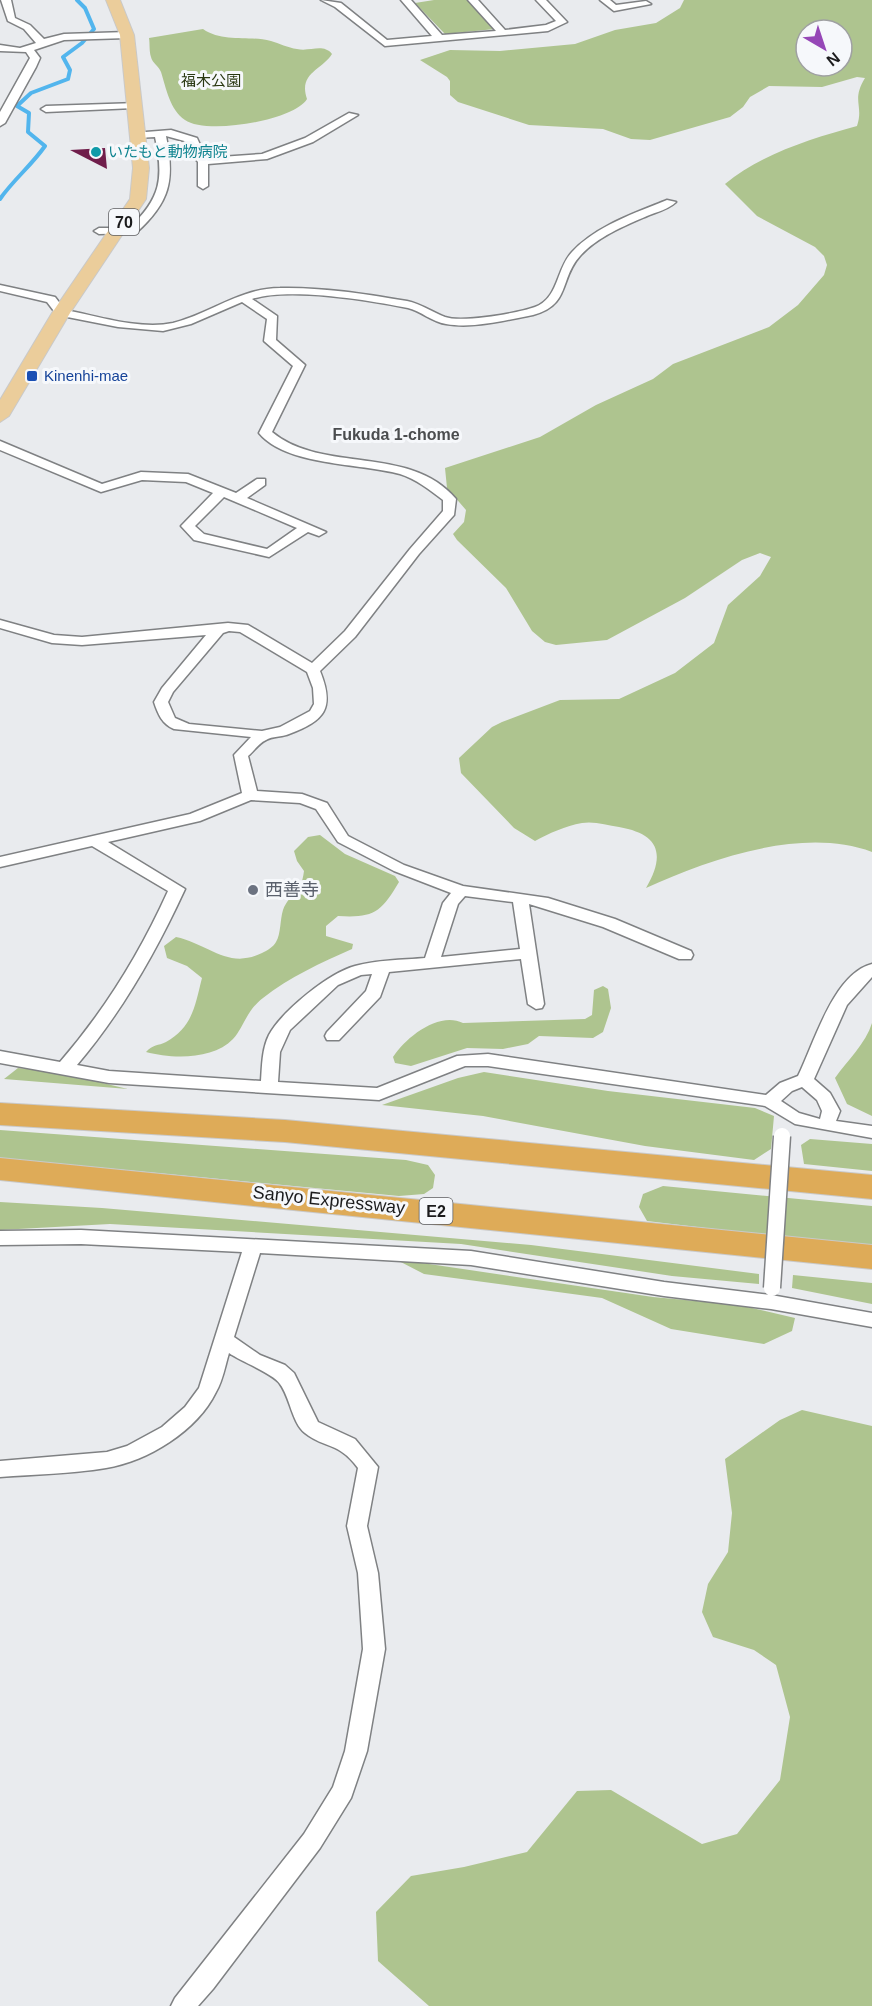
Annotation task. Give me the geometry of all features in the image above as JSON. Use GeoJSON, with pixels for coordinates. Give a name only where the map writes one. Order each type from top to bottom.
{"type":"FeatureCollection","features":[{"type":"Feature","properties":{"kind":"highway"},"geometry":{"type":"LineString","coordinates":[[0,1098],[282,1121],[430,1143]]}},
{"type":"Feature","properties":{"kind":"highway"},"geometry":{"type":"LineString","coordinates":[[0,1114],[165,1123],[430,1143],[872,1187]]}},
{"type":"Feature","properties":{"kind":"highway","name":"Sanyo Expressway"},"geometry":{"type":"LineString","coordinates":[[0,1169],[872,1257]]}},
{"type":"Feature","properties":{"kind":"highway"},"geometry":{"type":"LineString","coordinates":[[0,1178],[148,1183]]}},
{"type":"Feature","properties":{"kind":"main road","name":"70"},"geometry":{"type":"LineString","coordinates":[[95,0],[119,35]]}},
{"type":"Feature","properties":{"kind":"main road","name":"70"},"geometry":{"type":"LineString","coordinates":[[0,384],[47,305],[99,231],[121,193],[125,168],[127,106],[113,0]]}},
{"type":"Feature","properties":{"kind":"main road","name":"70"},"geometry":{"type":"LineString","coordinates":[[0,416],[61,313],[138,199],[141,168],[137,135],[127,106]]}},
{"type":"Feature","properties":{"kind":"street"},"geometry":{"type":"LineString","coordinates":[[6,0],[11,19],[27,27],[35,38],[44,43]]}},
{"type":"Feature","properties":{"kind":"street"},"geometry":{"type":"LineString","coordinates":[[326,0],[338,4],[385,43],[548,28],[562,22],[540,0]]}},
{"type":"Feature","properties":{"kind":"street"},"geometry":{"type":"LineString","coordinates":[[406,0],[438,37]]}},
{"type":"Feature","properties":{"kind":"street"},"geometry":{"type":"LineString","coordinates":[[473,0],[503,33]]}},
{"type":"Feature","properties":{"kind":"street"},"geometry":{"type":"LineString","coordinates":[[605,0],[614,8],[646,4]]}},
{"type":"Feature","properties":{"kind":"street"},"geometry":{"type":"LineString","coordinates":[[0,48],[30,51],[44,43],[63,37],[119,35]]}},
{"type":"Feature","properties":{"kind":"street"},"geometry":{"type":"LineString","coordinates":[[0,123],[35,58],[30,51]]}},
{"type":"Feature","properties":{"kind":"street"},"geometry":{"type":"LineString","coordinates":[[46,110],[127,106]]}},
{"type":"Feature","properties":{"kind":"street"},"geometry":{"type":"LineString","coordinates":[[203,161],[263,158],[309,140],[353,115]]}},
{"type":"Feature","properties":{"kind":"street"},"geometry":{"type":"LineString","coordinates":[[137,135],[171,133],[193,140],[198,156],[203,161],[203,186]]}},
{"type":"Feature","properties":{"kind":"street"},"geometry":{"type":"LineString","coordinates":[[99,231],[132,231],[146,219],[163,195],[167,173],[160,134]]}},
{"type":"Feature","properties":{"kind":"street"},"geometry":{"type":"LineString","coordinates":[[0,288],[47,305],[61,313],[166,327],[243,298],[279,291],[340,296],[412,306],[447,321],[539,309],[554,302],[562,288],[573,257],[587,243],[615,227],[671,202]]}},
{"type":"Feature","properties":{"kind":"street"},"geometry":{"type":"LineString","coordinates":[[243,298],[273,318],[270,341],[299,365],[269,420],[265,433],[269,438],[297,451],[408,473],[450,499],[449,512],[426,535],[337,651],[313,670]]}},
{"type":"Feature","properties":{"kind":"street"},"geometry":{"type":"LineString","coordinates":[[0,445],[101,488],[133,477],[188,478],[223,492],[238,498],[313,530],[269,553],[199,537],[188,526],[212,499],[223,492]]}},
{"type":"Feature","properties":{"kind":"street"},"geometry":{"type":"LineString","coordinates":[[238,498],[261,482]]}},
{"type":"Feature","properties":{"kind":"street"},"geometry":{"type":"LineString","coordinates":[[0,624],[32,631],[52,639],[82,641],[218,630],[228,627],[243,628],[313,670],[320,688],[321,704],[315,714],[284,731],[262,735],[250,731],[174,725],[165,715],[161,702],[218,630]]}},
{"type":"Feature","properties":{"kind":"street"},"geometry":{"type":"LineString","coordinates":[[249,795],[251,787],[241,764],[241,754],[262,735]]}},
{"type":"Feature","properties":{"kind":"street"},"geometry":{"type":"LineString","coordinates":[[0,862],[195,818],[249,795],[316,802],[322,806],[333,827],[343,839],[399,868],[461,891],[542,901],[565,908],[685,956]]}},
{"type":"Feature","properties":{"kind":"street"},"geometry":{"type":"LineString","coordinates":[[65,1068],[80,1052],[133,974],[160,927],[177,889],[94,841]]}},
{"type":"Feature","properties":{"kind":"street"},"geometry":{"type":"LineString","coordinates":[[431,963],[451,903],[461,891]]}},
{"type":"Feature","properties":{"kind":"street"},"geometry":{"type":"LineString","coordinates":[[520,899],[536,1004]]}},
{"type":"Feature","properties":{"kind":"street"},"geometry":{"type":"LineString","coordinates":[[269,1087],[272,1052],[277,1036],[284,1026],[332,981],[358,970],[529,953]]}},
{"type":"Feature","properties":{"kind":"street"},"geometry":{"type":"LineString","coordinates":[[333,1036],[374,993],[382,968]]}},
{"type":"Feature","properties":{"kind":"street"},"geometry":{"type":"LineString","coordinates":[[769,1101],[786,1087],[805,1080],[844,994],[857,978],[872,969]]}},
{"type":"Feature","properties":{"kind":"street"},"geometry":{"type":"LineString","coordinates":[[0,1057],[109,1077],[379,1094],[463,1060],[489,1060],[769,1101],[794,1117],[872,1132]]}},
{"type":"Feature","properties":{"kind":"street"},"geometry":{"type":"LineString","coordinates":[[805,1080],[824,1097],[828,1104],[831,1111],[828,1124]]}},
{"type":"Feature","properties":{"kind":"street"},"geometry":{"type":"LineString","coordinates":[[772,1295],[782,1136],[794,1117]]}},
{"type":"Feature","properties":{"kind":"street"},"geometry":{"type":"LineString","coordinates":[[0,1238],[81,1237],[471,1258],[664,1289],[772,1295],[872,1320]]}},
{"type":"Feature","properties":{"kind":"street"},"geometry":{"type":"LineString","coordinates":[[0,1469],[107,1460],[134,1451],[169,1432],[192,1412],[208,1390],[253,1247]]}},
{"type":"Feature","properties":{"kind":"street"},"geometry":{"type":"LineString","coordinates":[[183,2006],[206,1981],[312,1841],[343,1791],[356,1751],[374,1649],[368,1573],[357,1526],[368,1467],[354,1447],[345,1440],[311,1427],[287,1378],[278,1370],[253,1360],[224,1338]]}},
{"type":"Feature","properties":{"kind":"green space"},"geometry":{"type":"Polygon","coordinates":[[[434,0],[467,0],[495,29],[445,34],[415,3],[434,0]]]}},
{"type":"Feature","properties":{"kind":"green space"},"geometry":{"type":"Polygon","coordinates":[[[684,0],[872,0],[872,852],[845,845],[787,844],[727,857],[646,888],[656,865],[657,856],[655,847],[643,835],[619,827],[587,823],[564,828],[535,841],[514,828],[461,773],[459,758],[492,727],[502,722],[560,700],[619,699],[675,673],[714,643],[728,605],[760,576],[771,557],[760,553],[742,560],[685,598],[607,640],[556,645],[545,642],[532,631],[506,588],[453,534],[464,522],[466,510],[447,488],[445,468],[540,437],[596,405],[653,379],[673,364],[769,327],[798,305],[824,275],[827,265],[824,256],[815,247],[757,216],[725,184],[739,173],[788,148],[857,126],[859,92],[865,78],[854,78],[854,18],[794,18],[794,78],[854,78],[822,87],[769,86],[750,97],[743,107],[730,117],[650,140],[631,139],[603,129],[529,125],[458,102],[450,95],[450,81],[447,77],[420,60],[450,50],[500,51],[575,44],[615,30],[656,23],[680,8],[684,0]]]}},
{"type":"Feature","properties":{"kind":"green space","name":"福木公園"},"geometry":{"type":"Polygon","coordinates":[[[203,29],[219,36],[262,39],[302,50],[320,48],[332,54],[308,78],[305,90],[307,99],[299,107],[285,114],[249,123],[229,126],[196,124],[185,120],[172,105],[161,72],[152,59],[149,38],[203,29]]]}},
{"type":"Feature","properties":{"kind":"green space"},"geometry":{"type":"Polygon","coordinates":[[[320,835],[345,854],[395,876],[399,882],[387,901],[375,911],[360,916],[338,916],[326,926],[326,936],[353,944],[352,949],[273,990],[257,1003],[233,1039],[215,1051],[192,1056],[168,1056],[146,1052],[153,1046],[166,1042],[182,1029],[192,1014],[202,978],[187,966],[167,958],[164,946],[176,937],[219,954],[239,959],[268,950],[278,939],[286,904],[298,890],[303,879],[304,871],[294,851],[308,837],[320,835]]]}},
{"type":"Feature","properties":{"kind":"green space"},"geometry":{"type":"Polygon","coordinates":[[[603,986],[608,989],[611,1008],[603,1032],[593,1038],[539,1036],[528,1044],[503,1049],[467,1048],[411,1066],[395,1063],[393,1057],[415,1034],[444,1020],[463,1023],[585,1019],[592,1015],[594,990],[603,986]]]}},
{"type":"Feature","properties":{"kind":"green space"},"geometry":{"type":"Polygon","coordinates":[[[872,1023],[872,1116],[847,1104],[835,1078],[861,1045],[872,1023]]]}},
{"type":"Feature","properties":{"kind":"green space"},"geometry":{"type":"Polygon","coordinates":[[[18,1068],[51,1071],[128,1089],[4,1079],[18,1068]]]}},
{"type":"Feature","properties":{"kind":"green space"},"geometry":{"type":"Polygon","coordinates":[[[484,1072],[608,1091],[755,1108],[774,1116],[771,1149],[754,1160],[645,1146],[483,1116],[382,1105],[458,1078],[484,1072]]]}},
{"type":"Feature","properties":{"kind":"green space"},"geometry":{"type":"Polygon","coordinates":[[[0,1130],[406,1160],[428,1165],[435,1175],[433,1188],[424,1194],[399,1196],[0,1158],[0,1130]]]}},
{"type":"Feature","properties":{"kind":"green space"},"geometry":{"type":"Polygon","coordinates":[[[810,1139],[872,1144],[872,1171],[804,1164],[801,1145],[810,1139]]]}},
{"type":"Feature","properties":{"kind":"green space"},"geometry":{"type":"Polygon","coordinates":[[[663,1186],[872,1206],[872,1248],[647,1221],[639,1207],[643,1194],[663,1186]]]}},
{"type":"Feature","properties":{"kind":"green space"},"geometry":{"type":"Polygon","coordinates":[[[0,1202],[102,1208],[531,1245],[759,1274],[759,1284],[672,1276],[461,1244],[110,1224],[0,1230],[0,1202]]]}},
{"type":"Feature","properties":{"kind":"green space"},"geometry":{"type":"Polygon","coordinates":[[[395,1259],[653,1297],[739,1305],[795,1318],[792,1331],[764,1344],[671,1329],[602,1298],[424,1274],[395,1259]]]}},
{"type":"Feature","properties":{"kind":"green space"},"geometry":{"type":"Polygon","coordinates":[[[793,1275],[872,1283],[872,1304],[792,1288],[793,1275]]]}},
{"type":"Feature","properties":{"kind":"green space"},"geometry":{"type":"Polygon","coordinates":[[[802,1410],[872,1426],[872,2006],[429,2006],[378,1961],[376,1912],[411,1876],[464,1867],[527,1852],[577,1791],[611,1790],[702,1844],[737,1834],[780,1780],[790,1717],[776,1665],[754,1650],[713,1637],[702,1612],[708,1584],[728,1552],[732,1513],[725,1459],[780,1420],[802,1410]]]}},
{"type":"Feature","properties":{"kind":"building"},"geometry":{"type":"Polygon","coordinates":[[[105,148],[107,169],[70,150],[105,148]]]}},
{"type":"Feature","properties":{"kind":"waterway"},"geometry":{"type":"LineString","coordinates":[[0,199],[45,146],[28,132],[29,113],[17,106],[31,93],[68,79],[70,70],[63,57],[82,43],[94,29],[85,8],[77,0]]}},
{"type":"Feature","properties":{"kind":"place","name":"いたもと動物病院"},"geometry":{"type":"Point","coordinates":[96,152]}},
{"type":"Feature","properties":{"kind":"place","name":"Kinenhi-mae"},"geometry":{"type":"Point","coordinates":[32,376]}},
{"type":"Feature","properties":{"kind":"place","name":"西善寺"},"geometry":{"type":"Point","coordinates":[253,890]}},
{"type":"Feature","properties":{"kind":"district","name":"Fukuda 1-chome"},"geometry":{"type":"Point","coordinates":[396,434]}}]}
